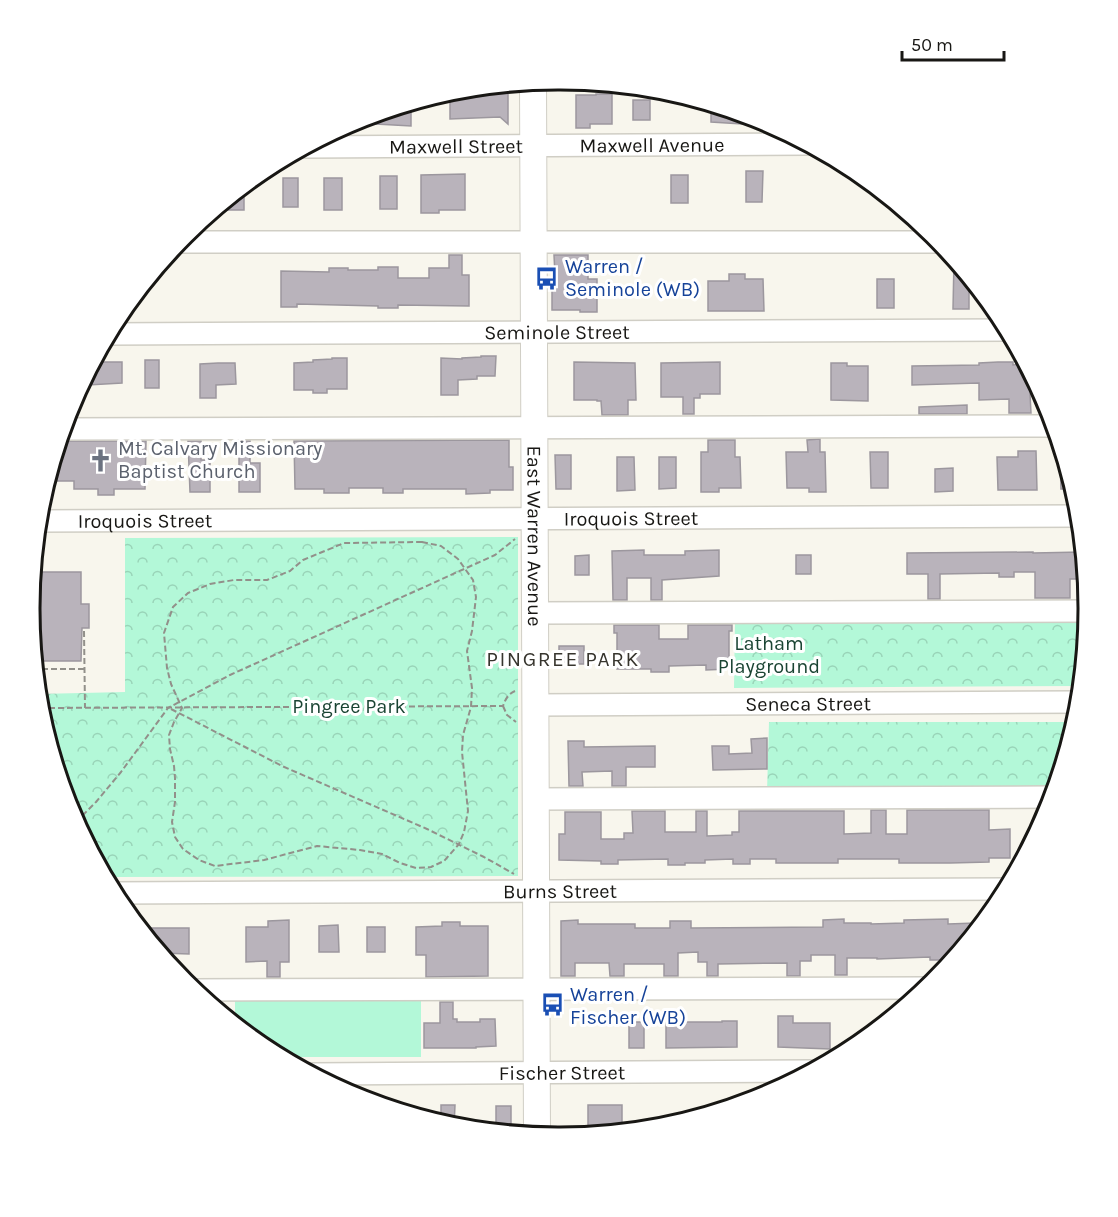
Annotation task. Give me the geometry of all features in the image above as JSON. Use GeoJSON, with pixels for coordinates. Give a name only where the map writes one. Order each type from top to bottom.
{"type":"FeatureCollection","features":[{"type":"Feature","properties":{"kind":"main road","name":"East Warren Avenue"},"geometry":{"type":"LineString","coordinates":[[533,91],[534,427],[527,527],[535,613],[525,706],[536,799],[528,884],[537,990],[537,1126]]}},
{"type":"Feature","properties":{"kind":"street","name":"Maxwell Avenue"},"geometry":{"type":"LineString","coordinates":[[533,146],[790,144]]}},
{"type":"Feature","properties":{"kind":"street","name":"Maxwell Street"},"geometry":{"type":"LineString","coordinates":[[323,147],[533,146]]}},
{"type":"Feature","properties":{"kind":"street"},"geometry":{"type":"LineString","coordinates":[[192,242],[926,242]]}},
{"type":"Feature","properties":{"kind":"street","name":"Seminole Street"},"geometry":{"type":"LineString","coordinates":[[119,334],[996,330]]}},
{"type":"Feature","properties":{"kind":"street"},"geometry":{"type":"LineString","coordinates":[[73,429],[1044,426]]}},
{"type":"Feature","properties":{"kind":"street","name":"Iroquois Street"},"geometry":{"type":"LineString","coordinates":[[48,521],[527,527],[1069,516]]}},
{"type":"Feature","properties":{"kind":"street"},"geometry":{"type":"LineString","coordinates":[[535,613],[1078,611]]}},
{"type":"Feature","properties":{"kind":"street","name":"Seneca Street"},"geometry":{"type":"LineString","coordinates":[[525,706],[1069,702]]}},
{"type":"Feature","properties":{"kind":"street"},"geometry":{"type":"LineString","coordinates":[[536,799],[1042,797]]}},
{"type":"Feature","properties":{"kind":"street","name":"Burns Street"},"geometry":{"type":"LineString","coordinates":[[125,893],[528,884],[995,889]]}},
{"type":"Feature","properties":{"kind":"street"},"geometry":{"type":"LineString","coordinates":[[208,990],[912,988]]}},
{"type":"Feature","properties":{"kind":"street","name":"Fischer Street"},"geometry":{"type":"LineString","coordinates":[[330,1074],[793,1071]]}},
{"type":"Feature","properties":{"kind":"path"},"geometry":{"type":"LineString","coordinates":[[83,815],[121,772],[168,708],[230,675],[495,555],[527,527]]}},
{"type":"Feature","properties":{"kind":"path"},"geometry":{"type":"LineString","coordinates":[[422,542],[441,546],[458,559],[473,580],[476,597],[467,651],[472,688],[471,707],[462,752],[468,812],[459,844],[444,861],[431,867],[416,868],[382,854],[317,846],[264,860],[215,866],[199,860],[183,849],[175,837],[172,822],[175,778],[169,735],[182,708],[166,668],[164,633],[173,607],[188,593],[210,584],[234,580],[267,580],[290,572],[303,560],[344,543],[422,542]]}},
{"type":"Feature","properties":{"kind":"path"},"geometry":{"type":"LineString","coordinates":[[84,631],[85,708]]}},
{"type":"Feature","properties":{"kind":"path"},"geometry":{"type":"LineString","coordinates":[[44,669],[85,669]]}},
{"type":"Feature","properties":{"kind":"path"},"geometry":{"type":"LineString","coordinates":[[510,693],[525,706],[510,719],[503,706],[510,693]]}},
{"type":"Feature","properties":{"kind":"path"},"geometry":{"type":"LineString","coordinates":[[50,708],[503,706]]}},
{"type":"Feature","properties":{"kind":"path"},"geometry":{"type":"LineString","coordinates":[[168,708],[282,766],[484,856],[528,884]]}},
{"type":"Feature","properties":{"kind":"green space","name":"Pingree Park"},"geometry":{"type":"Polygon","coordinates":[[[518,537],[518,876],[116,877],[94,838],[68,775],[58,743],[48,694],[125,692],[125,538],[518,537]]]}},
{"type":"Feature","properties":{"kind":"green space","name":"Latham Playground"},"geometry":{"type":"Polygon","coordinates":[[[735,620],[1077,623],[1072,686],[734,688],[735,620]]]}},
{"type":"Feature","properties":{"kind":"green space","name":"Latham Playground"},"geometry":{"type":"Polygon","coordinates":[[[769,722],[1065,722],[1044,790],[767,792],[769,722]]]}},
{"type":"Feature","properties":{"kind":"green space"},"geometry":{"type":"Polygon","coordinates":[[[235,995],[421,995],[421,1057],[298,1057],[235,1013],[235,995]]]}},
{"type":"Feature","properties":{"kind":"building"},"geometry":{"type":"Polygon","coordinates":[[[508,92],[508,124],[500,117],[450,119],[450,102],[508,92]]]}},
{"type":"Feature","properties":{"kind":"building"},"geometry":{"type":"Polygon","coordinates":[[[612,94],[612,124],[590,124],[590,128],[576,128],[576,95],[612,94]]]}},
{"type":"Feature","properties":{"kind":"building"},"geometry":{"type":"Polygon","coordinates":[[[633,100],[650,100],[650,120],[633,120],[633,100]]]}},
{"type":"Feature","properties":{"kind":"building"},"geometry":{"type":"Polygon","coordinates":[[[411,112],[411,126],[376,124],[392,118],[411,112]]]}},
{"type":"Feature","properties":{"kind":"building"},"geometry":{"type":"Polygon","coordinates":[[[711,113],[742,124],[711,122],[711,113]]]}},
{"type":"Feature","properties":{"kind":"building"},"geometry":{"type":"Polygon","coordinates":[[[746,171],[763,171],[762,202],[746,202],[746,171]]]}},
{"type":"Feature","properties":{"kind":"building"},"geometry":{"type":"Polygon","coordinates":[[[465,174],[465,210],[421,213],[421,175],[465,174]]]}},
{"type":"Feature","properties":{"kind":"building"},"geometry":{"type":"Polygon","coordinates":[[[671,175],[688,175],[688,203],[671,203],[671,175]]]}},
{"type":"Feature","properties":{"kind":"building"},"geometry":{"type":"Polygon","coordinates":[[[380,176],[397,176],[397,209],[380,209],[380,176]]]}},
{"type":"Feature","properties":{"kind":"building"},"geometry":{"type":"Polygon","coordinates":[[[283,178],[298,178],[298,207],[283,207],[283,178]]]}},
{"type":"Feature","properties":{"kind":"building"},"geometry":{"type":"Polygon","coordinates":[[[324,178],[342,178],[342,210],[324,210],[324,178]]]}},
{"type":"Feature","properties":{"kind":"building"},"geometry":{"type":"Polygon","coordinates":[[[244,196],[244,210],[228,210],[244,196]]]}},
{"type":"Feature","properties":{"kind":"building"},"geometry":{"type":"Polygon","coordinates":[[[449,255],[462,255],[462,275],[469,275],[469,306],[398,305],[398,308],[378,308],[378,306],[297,304],[297,307],[281,307],[281,271],[329,272],[329,268],[378,270],[378,267],[398,267],[398,278],[429,278],[429,268],[449,268],[449,255]]]}},
{"type":"Feature","properties":{"kind":"building"},"geometry":{"type":"Polygon","coordinates":[[[554,255],[588,255],[588,279],[597,279],[597,312],[552,310],[554,255]]]}},
{"type":"Feature","properties":{"kind":"building"},"geometry":{"type":"Polygon","coordinates":[[[954,273],[969,292],[969,309],[953,309],[954,273]]]}},
{"type":"Feature","properties":{"kind":"building"},"geometry":{"type":"Polygon","coordinates":[[[729,274],[745,274],[745,279],[763,279],[764,311],[708,311],[708,281],[729,281],[729,274]]]}},
{"type":"Feature","properties":{"kind":"building"},"geometry":{"type":"Polygon","coordinates":[[[877,279],[894,279],[894,308],[877,308],[877,279]]]}},
{"type":"Feature","properties":{"kind":"building"},"geometry":{"type":"Polygon","coordinates":[[[496,356],[495,376],[477,376],[477,379],[458,380],[458,395],[441,395],[441,358],[462,359],[496,356]]]}},
{"type":"Feature","properties":{"kind":"building"},"geometry":{"type":"Polygon","coordinates":[[[347,358],[347,389],[327,389],[327,393],[294,390],[294,363],[347,358]]]}},
{"type":"Feature","properties":{"kind":"building"},"geometry":{"type":"Polygon","coordinates":[[[145,360],[159,360],[159,388],[145,388],[145,360]]]}},
{"type":"Feature","properties":{"kind":"building"},"geometry":{"type":"Polygon","coordinates":[[[103,362],[122,362],[122,383],[91,385],[103,362]]]}},
{"type":"Feature","properties":{"kind":"building"},"geometry":{"type":"Polygon","coordinates":[[[574,362],[635,363],[636,400],[628,400],[628,415],[602,415],[601,401],[574,400],[574,362]]]}},
{"type":"Feature","properties":{"kind":"building"},"geometry":{"type":"Polygon","coordinates":[[[720,362],[720,394],[700,394],[700,398],[694,398],[694,414],[683,414],[683,397],[661,397],[661,363],[720,362]]]}},
{"type":"Feature","properties":{"kind":"building"},"geometry":{"type":"Polygon","coordinates":[[[1013,362],[1013,365],[1016,365],[1031,394],[1031,413],[1009,413],[1009,399],[979,400],[979,383],[912,385],[912,366],[979,365],[979,363],[1013,362]]]}},
{"type":"Feature","properties":{"kind":"building"},"geometry":{"type":"Polygon","coordinates":[[[235,363],[236,384],[216,385],[216,398],[200,398],[200,364],[235,363]]]}},
{"type":"Feature","properties":{"kind":"building"},"geometry":{"type":"Polygon","coordinates":[[[831,363],[868,366],[868,401],[831,400],[831,363]]]}},
{"type":"Feature","properties":{"kind":"building"},"geometry":{"type":"Polygon","coordinates":[[[967,405],[967,414],[919,414],[919,407],[967,405]]]}},
{"type":"Feature","properties":{"kind":"building"},"geometry":{"type":"Polygon","coordinates":[[[820,439],[820,452],[825,452],[826,492],[809,492],[809,488],[787,488],[786,452],[808,452],[807,440],[820,439]]]}},
{"type":"Feature","properties":{"kind":"building"},"geometry":{"type":"Polygon","coordinates":[[[509,440],[509,467],[513,467],[513,490],[490,490],[490,493],[466,494],[466,489],[403,489],[403,493],[383,493],[383,488],[349,488],[349,493],[324,493],[324,489],[295,489],[294,441],[509,440]]]}},
{"type":"Feature","properties":{"kind":"building"},"geometry":{"type":"Polygon","coordinates":[[[708,440],[735,440],[735,457],[740,457],[741,488],[719,488],[719,492],[701,492],[701,452],[708,452],[708,440]]]}},
{"type":"Feature","properties":{"kind":"building","name":"Mt. Calvary Missionary Baptist Church"},"geometry":{"type":"Polygon","coordinates":[[[68,441],[146,441],[145,489],[114,489],[114,495],[98,495],[98,489],[74,489],[74,481],[56,481],[68,441]]]}},
{"type":"Feature","properties":{"kind":"building"},"geometry":{"type":"Polygon","coordinates":[[[188,441],[201,441],[201,460],[210,460],[210,492],[190,492],[188,441]]]}},
{"type":"Feature","properties":{"kind":"building"},"geometry":{"type":"Polygon","coordinates":[[[237,441],[250,441],[250,463],[260,463],[260,492],[239,492],[237,441]]]}},
{"type":"Feature","properties":{"kind":"building"},"geometry":{"type":"Polygon","coordinates":[[[1018,451],[1036,451],[1037,490],[998,490],[997,457],[1018,457],[1018,451]]]}},
{"type":"Feature","properties":{"kind":"building"},"geometry":{"type":"Polygon","coordinates":[[[870,452],[888,452],[888,488],[871,488],[870,452]]]}},
{"type":"Feature","properties":{"kind":"building"},"geometry":{"type":"Polygon","coordinates":[[[555,455],[571,455],[571,489],[556,489],[555,455]]]}},
{"type":"Feature","properties":{"kind":"building"},"geometry":{"type":"Polygon","coordinates":[[[617,457],[634,457],[635,490],[617,491],[617,457]]]}},
{"type":"Feature","properties":{"kind":"building"},"geometry":{"type":"Polygon","coordinates":[[[659,457],[676,457],[676,488],[659,489],[659,457]]]}},
{"type":"Feature","properties":{"kind":"building"},"geometry":{"type":"Polygon","coordinates":[[[953,468],[953,491],[935,492],[935,469],[953,468]]]}},
{"type":"Feature","properties":{"kind":"building"},"geometry":{"type":"Polygon","coordinates":[[[644,550],[644,555],[685,555],[685,551],[719,550],[719,576],[662,580],[662,600],[651,600],[651,578],[627,578],[627,600],[613,600],[612,551],[644,550]]]}},
{"type":"Feature","properties":{"kind":"building"},"geometry":{"type":"Polygon","coordinates":[[[1074,552],[1076,579],[1070,579],[1070,598],[1035,598],[1035,572],[1014,572],[1014,577],[999,577],[999,573],[940,574],[940,599],[928,599],[928,574],[907,574],[907,553],[1074,552]]]}},
{"type":"Feature","properties":{"kind":"building"},"geometry":{"type":"Polygon","coordinates":[[[589,555],[589,575],[575,575],[575,556],[589,555]]]}},
{"type":"Feature","properties":{"kind":"building"},"geometry":{"type":"Polygon","coordinates":[[[796,555],[811,555],[811,574],[796,574],[796,555]]]}},
{"type":"Feature","properties":{"kind":"building"},"geometry":{"type":"Polygon","coordinates":[[[42,572],[81,572],[81,604],[89,604],[89,628],[82,628],[81,661],[44,661],[40,608],[42,572]]]}},
{"type":"Feature","properties":{"kind":"building"},"geometry":{"type":"Polygon","coordinates":[[[614,625],[659,625],[659,639],[688,639],[688,625],[732,625],[732,631],[729,631],[729,669],[706,670],[706,665],[669,666],[669,672],[651,672],[651,669],[617,669],[617,633],[614,633],[614,625]]]}},
{"type":"Feature","properties":{"kind":"building"},"geometry":{"type":"Polygon","coordinates":[[[559,646],[584,646],[584,664],[559,664],[559,646]]]}},
{"type":"Feature","properties":{"kind":"building"},"geometry":{"type":"Polygon","coordinates":[[[767,738],[767,769],[713,770],[712,746],[729,746],[729,754],[752,753],[751,739],[767,738]]]}},
{"type":"Feature","properties":{"kind":"building"},"geometry":{"type":"Polygon","coordinates":[[[568,741],[584,741],[584,747],[655,746],[655,767],[626,767],[626,786],[612,786],[612,771],[582,772],[583,786],[569,786],[568,741]]]}},
{"type":"Feature","properties":{"kind":"building"},"geometry":{"type":"Polygon","coordinates":[[[871,810],[886,810],[886,834],[907,834],[907,810],[989,810],[989,830],[1010,829],[1010,858],[989,858],[989,862],[950,863],[899,863],[899,859],[838,859],[838,863],[776,863],[776,859],[750,859],[750,864],[733,864],[733,859],[705,860],[705,863],[685,863],[685,865],[668,865],[668,859],[618,860],[618,864],[601,864],[601,861],[559,860],[559,834],[565,834],[565,812],[601,812],[601,839],[624,839],[624,833],[633,833],[632,811],[665,811],[665,832],[696,832],[696,811],[707,811],[707,836],[732,835],[732,832],[739,832],[739,811],[844,811],[844,834],[871,833],[871,810]]]}},
{"type":"Feature","properties":{"kind":"building"},"geometry":{"type":"Polygon","coordinates":[[[844,919],[844,923],[871,924],[904,923],[904,920],[948,919],[948,924],[971,923],[940,960],[930,960],[930,957],[847,958],[847,975],[835,975],[835,955],[811,955],[811,961],[800,961],[800,976],[787,976],[787,963],[718,964],[718,976],[707,976],[707,962],[698,962],[698,952],[678,953],[678,976],[664,976],[664,964],[624,964],[624,976],[610,976],[609,963],[575,963],[575,976],[561,976],[561,921],[578,920],[578,924],[635,924],[635,928],[670,928],[670,921],[691,921],[691,928],[823,927],[823,920],[844,919]]]}},
{"type":"Feature","properties":{"kind":"building"},"geometry":{"type":"Polygon","coordinates":[[[289,920],[289,962],[280,962],[280,977],[267,977],[267,961],[246,962],[246,927],[268,927],[268,921],[289,920]]]}},
{"type":"Feature","properties":{"kind":"building"},"geometry":{"type":"Polygon","coordinates":[[[442,922],[460,922],[460,926],[488,926],[488,976],[426,977],[426,955],[416,955],[416,927],[442,926],[442,922]]]}},
{"type":"Feature","properties":{"kind":"building"},"geometry":{"type":"Polygon","coordinates":[[[338,925],[339,952],[319,952],[319,926],[338,925]]]}},
{"type":"Feature","properties":{"kind":"building"},"geometry":{"type":"Polygon","coordinates":[[[367,927],[385,927],[385,952],[367,952],[367,927]]]}},
{"type":"Feature","properties":{"kind":"building"},"geometry":{"type":"Polygon","coordinates":[[[151,928],[189,928],[189,954],[172,953],[151,928]]]}},
{"type":"Feature","properties":{"kind":"building"},"geometry":{"type":"Polygon","coordinates":[[[440,1002],[453,1002],[453,1019],[457,1019],[457,1022],[480,1022],[480,1019],[495,1019],[496,1046],[424,1048],[424,1023],[440,1023],[440,1002]]]}},
{"type":"Feature","properties":{"kind":"building"},"geometry":{"type":"Polygon","coordinates":[[[778,1016],[793,1016],[793,1023],[830,1023],[830,1049],[778,1047],[778,1016]]]}},
{"type":"Feature","properties":{"kind":"building"},"geometry":{"type":"Polygon","coordinates":[[[737,1021],[737,1047],[666,1048],[666,1022],[737,1021]]]}},
{"type":"Feature","properties":{"kind":"building"},"geometry":{"type":"Polygon","coordinates":[[[629,1022],[644,1022],[644,1048],[629,1048],[629,1022]]]}},
{"type":"Feature","properties":{"kind":"building"},"geometry":{"type":"Polygon","coordinates":[[[441,1105],[455,1105],[454,1116],[441,1113],[441,1105]]]}},
{"type":"Feature","properties":{"kind":"building"},"geometry":{"type":"Polygon","coordinates":[[[588,1105],[622,1105],[622,1123],[588,1126],[588,1105]]]}},
{"type":"Feature","properties":{"kind":"building"},"geometry":{"type":"Polygon","coordinates":[[[496,1106],[511,1106],[511,1125],[496,1123],[496,1106]]]}},
{"type":"Feature","properties":{"kind":"place","name":"Warren / Seminole (WB)"},"geometry":{"type":"Point","coordinates":[547,278]}},
{"type":"Feature","properties":{"kind":"place","name":"Mt. Calvary Missionary Baptist Church"},"geometry":{"type":"Point","coordinates":[100,460]}},
{"type":"Feature","properties":{"kind":"place","name":"Warren / Fischer (WB)"},"geometry":{"type":"Point","coordinates":[552,1005]}},
{"type":"Feature","properties":{"kind":"district","name":"PINGREE PARK"},"geometry":{"type":"Point","coordinates":[563,659]}}]}
